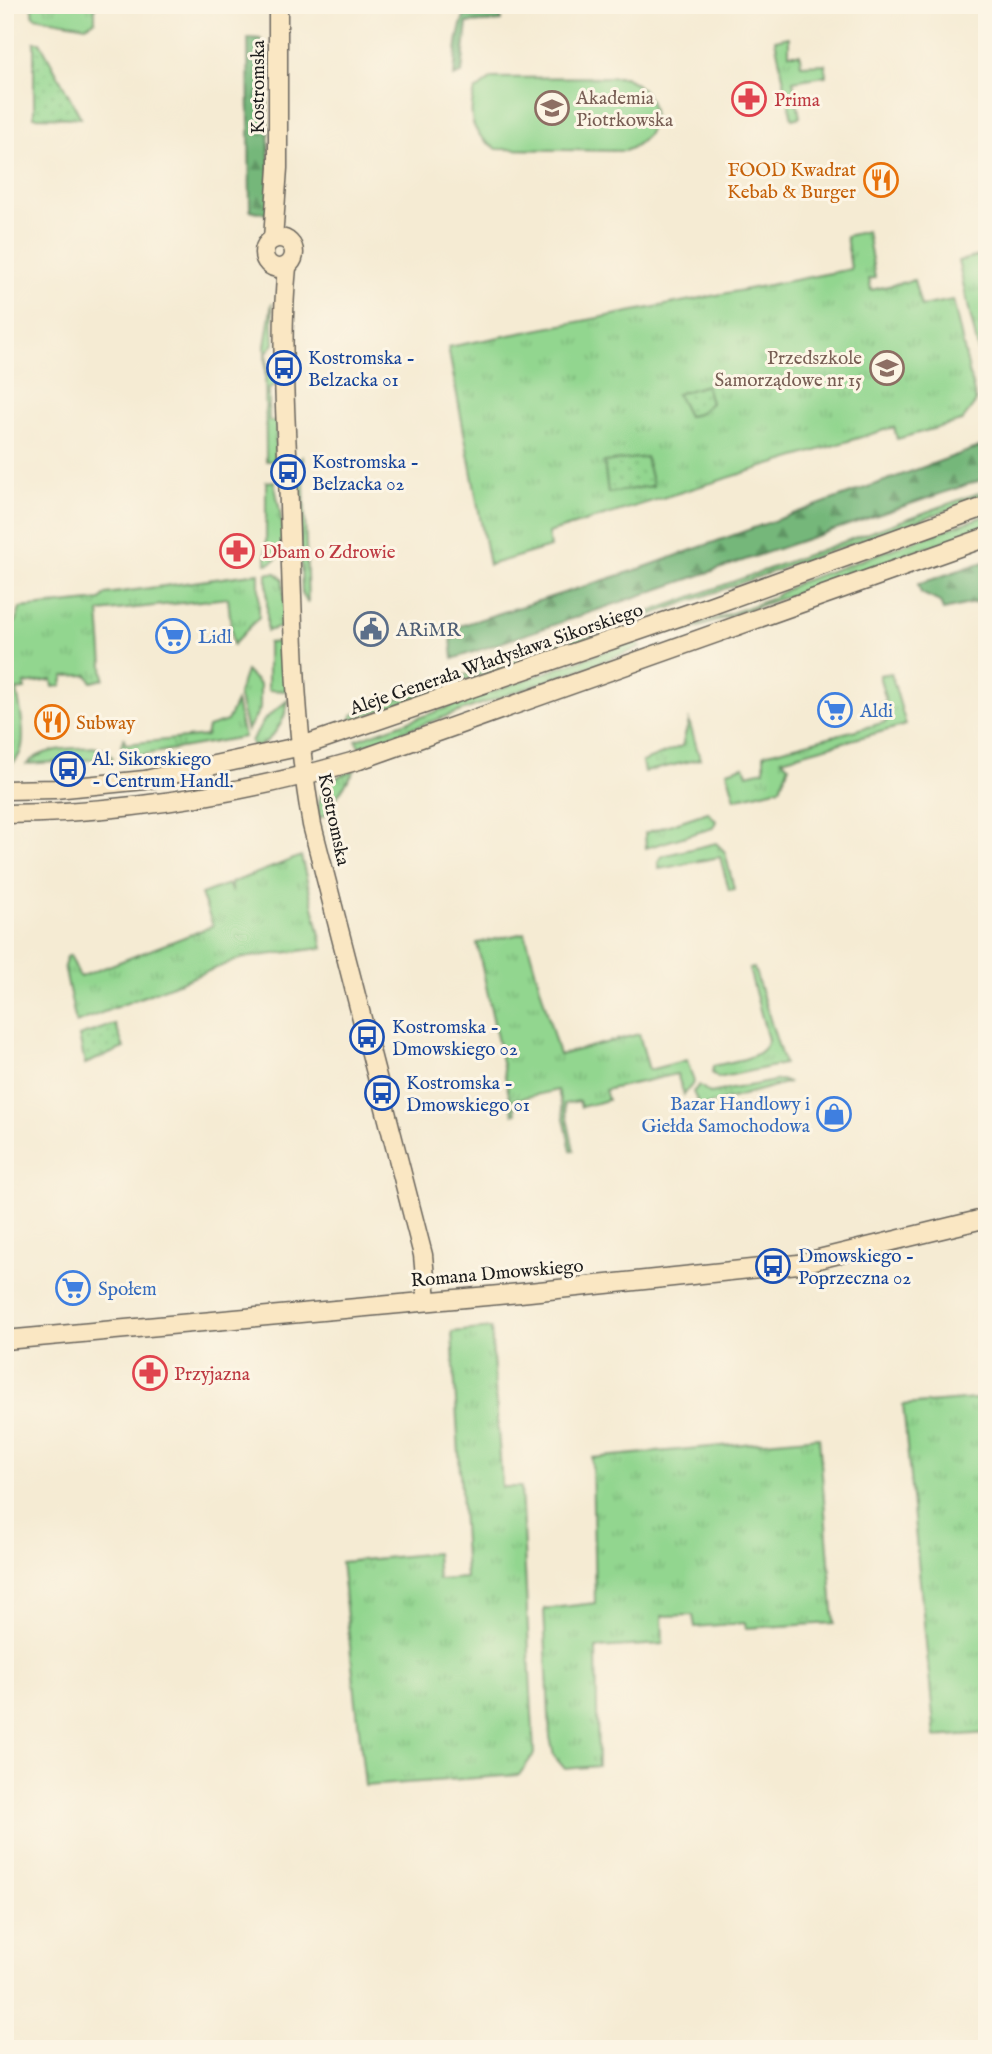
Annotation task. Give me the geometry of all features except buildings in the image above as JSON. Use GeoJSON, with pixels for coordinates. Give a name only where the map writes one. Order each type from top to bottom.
{"type":"FeatureCollection","features":[{"type":"Feature","properties":{"kind":"street","name":"Kostromska"},"geometry":{"type":"LineString","coordinates":[[278,5],[279,239]]}},
{"type":"Feature","properties":{"kind":"street"},"geometry":{"type":"LineString","coordinates":[[279,239],[295,254],[281,267],[268,264],[264,253],[279,239]]}},
{"type":"Feature","properties":{"kind":"street","name":"Kostromska"},"geometry":{"type":"LineString","coordinates":[[281,267],[295,647],[303,776],[312,825],[423,1255],[427,1300]]}},
{"type":"Feature","properties":{"kind":"street","name":"Aleje Generała Władysława Sikorskiego"},"geometry":{"type":"LineString","coordinates":[[5,789],[55,789],[134,781],[302,746],[987,506]]}},
{"type":"Feature","properties":{"kind":"street"},"geometry":{"type":"LineString","coordinates":[[5,814],[145,807],[303,776],[359,760],[987,537]]}},
{"type":"Feature","properties":{"kind":"street"},"geometry":{"type":"LineString","coordinates":[[679,648],[676,627],[690,612]]}},
{"type":"Feature","properties":{"kind":"street","name":"Romana Dmowskiego"},"geometry":{"type":"LineString","coordinates":[[5,1340],[798,1264],[987,1218]]}},
{"type":"Feature","properties":{"kind":"green space"},"geometry":{"type":"Polygon","coordinates":[[[31,5],[95,5],[95,21],[86,26],[34,17],[31,5]]]}},
{"type":"Feature","properties":{"kind":"green space"},"geometry":{"type":"Polygon","coordinates":[[[470,5],[502,5],[501,21],[467,23],[462,73],[454,77],[459,31],[470,5]]]}},
{"type":"Feature","properties":{"kind":"green space"},"geometry":{"type":"Polygon","coordinates":[[[789,37],[789,54],[800,54],[801,65],[825,64],[826,76],[793,81],[800,117],[792,119],[775,40],[789,37]]]}},
{"type":"Feature","properties":{"kind":"green space"},"geometry":{"type":"Polygon","coordinates":[[[248,38],[260,39],[267,48],[270,215],[250,210],[248,38]]]}},
{"type":"Feature","properties":{"kind":"green space"},"geometry":{"type":"Polygon","coordinates":[[[34,42],[40,42],[81,118],[34,117],[34,42]]]}},
{"type":"Feature","properties":{"kind":"green space"},"geometry":{"type":"Polygon","coordinates":[[[624,77],[645,93],[653,114],[647,135],[625,151],[497,149],[482,138],[474,125],[472,109],[475,91],[492,78],[624,77]]]}},
{"type":"Feature","properties":{"kind":"green space"},"geometry":{"type":"Polygon","coordinates":[[[867,231],[875,278],[869,279],[871,290],[914,280],[921,306],[953,300],[976,402],[962,421],[897,439],[894,427],[548,533],[550,547],[489,565],[448,347],[851,269],[846,236],[867,231]]]}},
{"type":"Feature","properties":{"kind":"green space"},"geometry":{"type":"Polygon","coordinates":[[[987,254],[987,370],[983,371],[958,261],[987,254]]]}},
{"type":"Feature","properties":{"kind":"green space"},"geometry":{"type":"Polygon","coordinates":[[[272,303],[274,344],[267,352],[267,375],[276,374],[276,384],[269,389],[269,421],[277,422],[274,461],[266,461],[265,346],[272,303]]]}},
{"type":"Feature","properties":{"kind":"green space"},"geometry":{"type":"Polygon","coordinates":[[[706,385],[711,403],[698,414],[688,416],[677,394],[706,385]]]}},
{"type":"Feature","properties":{"kind":"green space"},"geometry":{"type":"Polygon","coordinates":[[[985,445],[987,478],[453,659],[450,629],[639,569],[985,445]]]}},
{"type":"Feature","properties":{"kind":"green space"},"geometry":{"type":"Polygon","coordinates":[[[303,456],[308,604],[302,593],[297,461],[303,456]]]}},
{"type":"Feature","properties":{"kind":"green space"},"geometry":{"type":"Polygon","coordinates":[[[646,457],[653,486],[608,493],[604,462],[646,457]]]}},
{"type":"Feature","properties":{"kind":"green space"},"geometry":{"type":"Polygon","coordinates":[[[274,481],[283,541],[275,560],[266,564],[266,482],[274,481]]]}},
{"type":"Feature","properties":{"kind":"green space"},"geometry":{"type":"Polygon","coordinates":[[[987,490],[987,496],[639,619],[638,616],[987,490]]]}},
{"type":"Feature","properties":{"kind":"green space"},"geometry":{"type":"Polygon","coordinates":[[[987,515],[987,526],[688,631],[689,628],[768,600],[800,582],[987,515]]]}},
{"type":"Feature","properties":{"kind":"green space"},"geometry":{"type":"Polygon","coordinates":[[[987,561],[987,600],[943,610],[940,602],[921,593],[918,584],[987,561]]]}},
{"type":"Feature","properties":{"kind":"green space"},"geometry":{"type":"Polygon","coordinates":[[[259,573],[259,617],[233,645],[228,598],[99,612],[104,679],[92,682],[87,675],[64,676],[61,686],[53,687],[52,680],[24,684],[25,689],[17,690],[22,744],[20,754],[14,762],[5,767],[5,626],[16,622],[20,608],[101,600],[106,594],[259,573]]]}},
{"type":"Feature","properties":{"kind":"green space"},"geometry":{"type":"Polygon","coordinates":[[[267,573],[276,573],[283,579],[285,626],[267,631],[267,573]]]}},
{"type":"Feature","properties":{"kind":"green space"},"geometry":{"type":"Polygon","coordinates":[[[626,618],[632,622],[350,721],[352,715],[626,618]]]}},
{"type":"Feature","properties":{"kind":"green space"},"geometry":{"type":"Polygon","coordinates":[[[637,640],[640,648],[359,747],[356,740],[637,640]]]}},
{"type":"Feature","properties":{"kind":"green space"},"geometry":{"type":"Polygon","coordinates":[[[280,642],[286,649],[287,691],[268,690],[268,643],[280,642]]]}},
{"type":"Feature","properties":{"kind":"green space"},"geometry":{"type":"Polygon","coordinates":[[[246,671],[260,685],[260,709],[247,731],[238,694],[246,671]]]}},
{"type":"Feature","properties":{"kind":"green space"},"geometry":{"type":"Polygon","coordinates":[[[891,673],[906,725],[782,759],[789,766],[780,788],[735,799],[727,771],[744,766],[747,774],[764,770],[764,754],[886,722],[882,703],[886,701],[879,675],[891,673]]]}},
{"type":"Feature","properties":{"kind":"green space"},"geometry":{"type":"Polygon","coordinates":[[[288,700],[277,729],[254,749],[251,741],[265,719],[288,700]]]}},
{"type":"Feature","properties":{"kind":"green space"},"geometry":{"type":"Polygon","coordinates":[[[236,702],[244,737],[130,757],[121,745],[124,737],[125,744],[206,736],[208,727],[227,721],[236,702]]]}},
{"type":"Feature","properties":{"kind":"green space"},"geometry":{"type":"Polygon","coordinates":[[[689,721],[700,759],[644,772],[642,762],[682,746],[689,721]]]}},
{"type":"Feature","properties":{"kind":"green space"},"geometry":{"type":"Polygon","coordinates":[[[93,747],[105,750],[113,758],[27,764],[41,754],[93,747]]]}},
{"type":"Feature","properties":{"kind":"green space"},"geometry":{"type":"Polygon","coordinates":[[[355,770],[324,816],[319,818],[320,799],[326,786],[355,770]]]}},
{"type":"Feature","properties":{"kind":"green space"},"geometry":{"type":"Polygon","coordinates":[[[708,812],[716,821],[713,828],[646,848],[645,833],[708,812]]]}},
{"type":"Feature","properties":{"kind":"green space"},"geometry":{"type":"Polygon","coordinates":[[[716,843],[725,852],[734,889],[729,890],[720,857],[659,869],[658,862],[662,856],[716,843]]]}},
{"type":"Feature","properties":{"kind":"green space"},"geometry":{"type":"Polygon","coordinates":[[[301,856],[323,948],[242,958],[76,1023],[64,966],[67,957],[70,955],[80,977],[213,926],[201,894],[228,884],[232,892],[231,883],[301,856]]]}},
{"type":"Feature","properties":{"kind":"green space"},"geometry":{"type":"Polygon","coordinates":[[[525,933],[559,1055],[639,1034],[649,1070],[687,1060],[694,1082],[684,1095],[677,1074],[605,1090],[608,1100],[581,1107],[579,1101],[564,1104],[574,1150],[571,1151],[558,1090],[513,1100],[516,1113],[513,1114],[477,943],[525,933]]]}},
{"type":"Feature","properties":{"kind":"green space"},"geometry":{"type":"Polygon","coordinates":[[[754,968],[784,1064],[718,1078],[712,1073],[713,1066],[753,1056],[765,1047],[768,1040],[749,969],[754,968]]]}},
{"type":"Feature","properties":{"kind":"green space"},"geometry":{"type":"Polygon","coordinates":[[[115,1024],[124,1048],[85,1064],[79,1036],[115,1024]]]}},
{"type":"Feature","properties":{"kind":"green space"},"geometry":{"type":"Polygon","coordinates":[[[780,1080],[789,1082],[700,1107],[693,1092],[699,1085],[710,1093],[780,1080]]]}},
{"type":"Feature","properties":{"kind":"green space"},"geometry":{"type":"Polygon","coordinates":[[[491,1328],[502,1487],[521,1487],[534,1754],[519,1775],[365,1786],[341,1562],[436,1553],[438,1580],[466,1578],[452,1332],[491,1328]]]}},
{"type":"Feature","properties":{"kind":"green space"},"geometry":{"type":"Polygon","coordinates":[[[987,1398],[987,1733],[935,1737],[903,1405],[987,1398]]]}},
{"type":"Feature","properties":{"kind":"green space"},"geometry":{"type":"Polygon","coordinates":[[[819,1437],[834,1623],[746,1628],[745,1623],[695,1627],[693,1615],[662,1616],[663,1644],[596,1648],[598,1766],[565,1769],[554,1756],[550,1737],[544,1609],[595,1603],[592,1458],[819,1437]]]}},
{"type":"Feature","properties":{"kind":"place","name":"Prima"},"geometry":{"type":"Point","coordinates":[749,99]}},
{"type":"Feature","properties":{"kind":"place","name":"Akademia Piotrkowska"},"geometry":{"type":"Point","coordinates":[552,108]}},
{"type":"Feature","properties":{"kind":"place","name":"FOOD Kwadrat Kebab & Burger"},"geometry":{"type":"Point","coordinates":[881,180]}},
{"type":"Feature","properties":{"kind":"place","name":"Kostromska - Belzacka 01"},"geometry":{"type":"Point","coordinates":[284,368]}},
{"type":"Feature","properties":{"kind":"place","name":"Przedszkole Samorządowe nr 15"},"geometry":{"type":"Point","coordinates":[887,368]}},
{"type":"Feature","properties":{"kind":"place","name":"Kostromska - Belzacka 02"},"geometry":{"type":"Point","coordinates":[288,472]}},
{"type":"Feature","properties":{"kind":"place","name":"Dbam o Zdrowie"},"geometry":{"type":"Point","coordinates":[237,551]}},
{"type":"Feature","properties":{"kind":"place","name":"ARiMR"},"geometry":{"type":"Point","coordinates":[371,629]}},
{"type":"Feature","properties":{"kind":"place","name":"Lidl"},"geometry":{"type":"Point","coordinates":[173,636]}},
{"type":"Feature","properties":{"kind":"place","name":"Aldi"},"geometry":{"type":"Point","coordinates":[835,710]}},
{"type":"Feature","properties":{"kind":"place","name":"Subway"},"geometry":{"type":"Point","coordinates":[52,722]}},
{"type":"Feature","properties":{"kind":"place","name":"Al. Sikorskiego - Centrum Handl."},"geometry":{"type":"Point","coordinates":[68,769]}},
{"type":"Feature","properties":{"kind":"place","name":"Kostromska - Dmowskiego 02"},"geometry":{"type":"Point","coordinates":[367,1037]}},
{"type":"Feature","properties":{"kind":"place","name":"Kostromska - Dmowskiego 01"},"geometry":{"type":"Point","coordinates":[382,1093]}},
{"type":"Feature","properties":{"kind":"place","name":"Bazar Handlowy i Giełda Samochodowa"},"geometry":{"type":"Point","coordinates":[834,1114]}},
{"type":"Feature","properties":{"kind":"place","name":"Dmowskiego - Poprzeczna 02"},"geometry":{"type":"Point","coordinates":[773,1266]}},
{"type":"Feature","properties":{"kind":"place","name":"Społem"},"geometry":{"type":"Point","coordinates":[73,1288]}},
{"type":"Feature","properties":{"kind":"place","name":"Przyjazna"},"geometry":{"type":"Point","coordinates":[150,1373]}}]}
